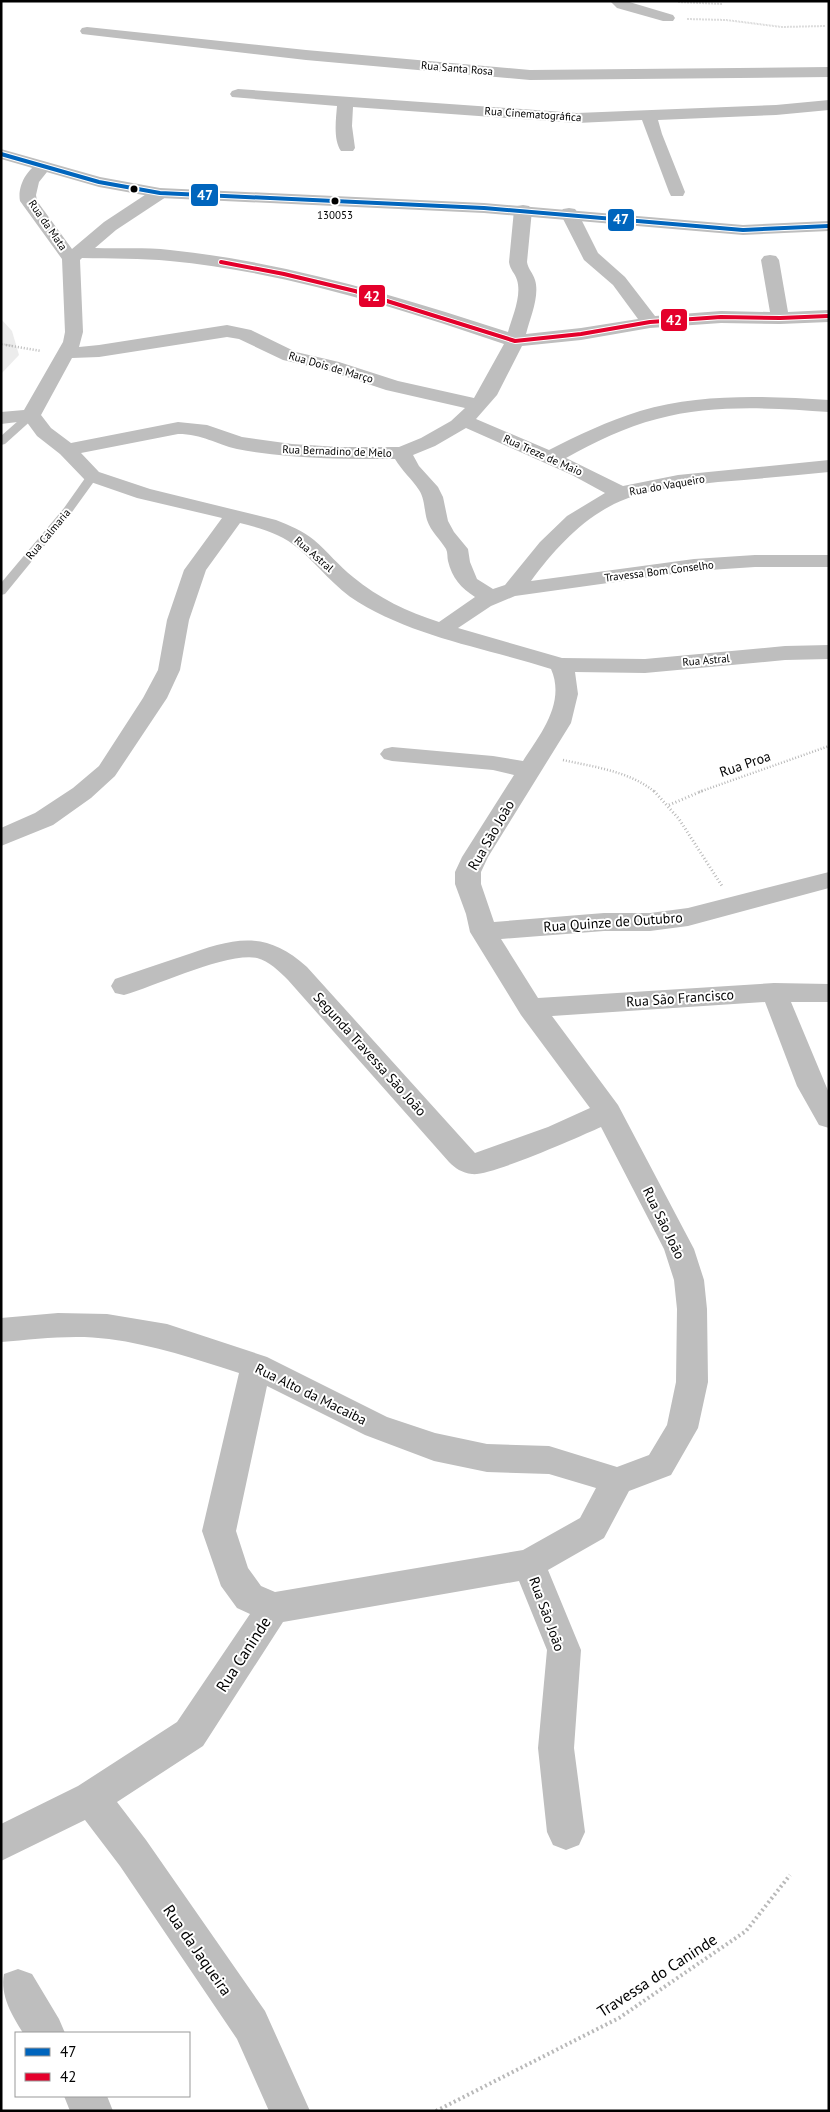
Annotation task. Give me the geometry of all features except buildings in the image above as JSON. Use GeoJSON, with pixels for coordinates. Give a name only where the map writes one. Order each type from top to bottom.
{"type":"FeatureCollection","features":[{"type":"Feature","properties":{"kind":"street"},"geometry":{"type":"LineString","coordinates":[[617,1],[622,5],[668,18]]}},
{"type":"Feature","properties":{"kind":"street","name":"Rua Santa Rosa"},"geometry":{"type":"LineString","coordinates":[[87,31],[306,55],[530,75],[829,72]]}},
{"type":"Feature","properties":{"kind":"street","name":"Rua Cinematográfica"},"geometry":{"type":"LineString","coordinates":[[238,94],[577,118],[776,110],[829,105]]}},
{"type":"Feature","properties":{"kind":"street"},"geometry":{"type":"LineString","coordinates":[[345,102],[344,126],[346,148]]}},
{"type":"Feature","properties":{"kind":"street"},"geometry":{"type":"LineString","coordinates":[[649,114],[650,127],[664,156],[677,192]]}},
{"type":"Feature","properties":{"kind":"street"},"geometry":{"type":"LineString","coordinates":[[1,154],[95,182],[160,194],[523,210],[743,230],[829,226]]}},
{"type":"Feature","properties":{"kind":"street","name":"Rua da Mata"},"geometry":{"type":"LineString","coordinates":[[43,167],[28,184],[26,193],[29,201],[75,256]]}},
{"type":"Feature","properties":{"kind":"street"},"geometry":{"type":"LineString","coordinates":[[1,418],[31,415],[66,353],[74,332],[75,256],[110,226],[160,194]]}},
{"type":"Feature","properties":{"kind":"street","name":"Rua Bernadino de Melo"},"geometry":{"type":"LineString","coordinates":[[67,450],[178,428],[191,428],[238,443],[266,448],[339,453],[402,453],[428,442],[463,420],[479,405],[515,340],[528,290],[526,278],[519,270],[518,262],[523,210]]}},
{"type":"Feature","properties":{"kind":"street"},"geometry":{"type":"LineString","coordinates":[[569,213],[590,256],[619,281],[650,322]]}},
{"type":"Feature","properties":{"kind":"street"},"geometry":{"type":"LineString","coordinates":[[75,256],[168,256],[214,261],[284,274],[428,312],[515,340],[581,334],[650,322],[721,316],[780,318],[829,316]]}},
{"type":"Feature","properties":{"kind":"street"},"geometry":{"type":"LineString","coordinates":[[770,260],[780,318]]}},
{"type":"Feature","properties":{"kind":"street","name":"Rua Dois de Março"},"geometry":{"type":"LineString","coordinates":[[66,353],[99,351],[227,331],[244,334],[290,356],[332,366],[393,386],[479,405]]}},
{"type":"Feature","properties":{"kind":"street"},"geometry":{"type":"LineString","coordinates":[[550,458],[612,428],[663,411],[765,403],[829,406]]}},
{"type":"Feature","properties":{"kind":"street","name":"Rua Astral"},"geometry":{"type":"LineString","coordinates":[[31,415],[44,432],[67,450],[92,476],[144,494],[270,524],[305,543],[344,581],[366,597],[411,620],[441,631],[528,654],[560,665],[645,666],[785,653],[829,652]]}},
{"type":"Feature","properties":{"kind":"street","name":"Rua Treze de Maio"},"geometry":{"type":"LineString","coordinates":[[463,420],[600,481],[621,493]]}},
{"type":"Feature","properties":{"kind":"street"},"geometry":{"type":"LineString","coordinates":[[402,453],[411,469],[428,487],[433,497],[438,522],[444,534],[457,549],[459,562],[468,583],[490,597]]}},
{"type":"Feature","properties":{"kind":"street","name":"Rua do Vaqueiro"},"geometry":{"type":"LineString","coordinates":[[513,590],[530,566],[554,540],[588,512],[621,493],[680,480],[829,466]]}},
{"type":"Feature","properties":{"kind":"street"},"geometry":{"type":"LineString","coordinates":[[1,838],[44,819],[82,793],[106,771],[155,698],[169,670],[178,620],[196,570],[215,540],[235,515]]}},
{"type":"Feature","properties":{"kind":"street","name":"Travessa Bom Conselho"},"geometry":{"type":"LineString","coordinates":[[441,631],[466,610],[490,597],[513,590],[694,565],[755,561],[829,561]]}},
{"type":"Feature","properties":{"kind":"street","name":"Rua São João"},"geometry":{"type":"LineString","coordinates":[[560,665],[566,674],[568,684],[567,699],[559,723],[475,857],[468,872],[468,884],[479,914],[483,932],[531,1008],[608,1112],[679,1249],[689,1280],[692,1310],[692,1382],[682,1428],[660,1465],[617,1481],[592,1528],[529,1564],[564,1650],[556,1748],[566,1832]]}},
{"type":"Feature","properties":{"kind":"street"},"geometry":{"type":"LineString","coordinates":[[392,754],[484,762],[535,763]]}},
{"type":"Feature","properties":{"kind":"street","name":"Rua Quinze de Outubro"},"geometry":{"type":"LineString","coordinates":[[483,932],[604,922],[650,922],[688,917],[829,880]]}},
{"type":"Feature","properties":{"kind":"street","name":"Segunda Travessa São João"},"geometry":{"type":"LineString","coordinates":[[124,986],[227,950],[243,947],[272,954],[296,970],[316,995],[459,1154],[473,1164],[506,1154],[608,1112]]}},
{"type":"Feature","properties":{"kind":"street"},"geometry":{"type":"LineString","coordinates":[[774,992],[811,1086],[829,1118]]}},
{"type":"Feature","properties":{"kind":"street","name":"Rua São Francisco"},"geometry":{"type":"LineString","coordinates":[[531,1008],[774,992],[829,993]]}},
{"type":"Feature","properties":{"kind":"street","name":"Rua Alto da Macaiba"},"geometry":{"type":"LineString","coordinates":[[1,1330],[58,1325],[108,1326],[167,1337],[256,1366],[376,1426],[434,1447],[487,1458],[549,1460],[617,1481]]}},
{"type":"Feature","properties":{"kind":"street"},"geometry":{"type":"LineString","coordinates":[[256,1366],[219,1531],[233,1576],[249,1597],[273,1608]]}},
{"type":"Feature","properties":{"kind":"street","name":"Rua Caninde"},"geometry":{"type":"LineString","coordinates":[[1,1843],[91,1798],[190,1734],[273,1608],[529,1564]]}},
{"type":"Feature","properties":{"kind":"street","name":"Rua da Jaqueira"},"geometry":{"type":"LineString","coordinates":[[91,1798],[133,1854],[251,2025],[290,2111]]}},
{"type":"Feature","properties":{"kind":"street"},"geometry":{"type":"LineString","coordinates":[[18,1988],[44,2032]]}},
{"type":"Feature","properties":{"kind":"street"},"geometry":{"type":"LineString","coordinates":[[85,2097],[93,2111]]}},
{"type":"Feature","properties":{"kind":"lane"},"geometry":{"type":"LineString","coordinates":[[1,442],[31,415]]}},
{"type":"Feature","properties":{"kind":"lane","name":"Rua Calmaria"},"geometry":{"type":"LineString","coordinates":[[1,590],[68,510],[92,476]]}},
{"type":"Feature","properties":{"kind":"path"},"geometry":{"type":"LineString","coordinates":[[668,18],[726,20],[782,27],[826,26]]}},
{"type":"Feature","properties":{"kind":"path"},"geometry":{"type":"LineString","coordinates":[[1,344],[40,351],[66,353]]}},
{"type":"Feature","properties":{"kind":"path","name":"Rua Proa"},"geometry":{"type":"LineString","coordinates":[[669,805],[716,785],[829,746]]}},
{"type":"Feature","properties":{"kind":"path"},"geometry":{"type":"LineString","coordinates":[[535,763],[629,778],[651,788],[669,805],[735,906]]}},
{"type":"Feature","properties":{"kind":"path","name":"Travessa do Caninde"},"geometry":{"type":"LineString","coordinates":[[436,2111],[619,2018],[746,1931],[790,1874]]}},
{"type":"Feature","properties":{"kind":"shaded area"},"geometry":{"type":"Polygon","coordinates":[[[1,319],[12,331],[19,355],[1,374],[1,319]]]}},
{"type":"Feature","properties":{"kind":"transit line","name":"47"},"geometry":{"type":"LineString","coordinates":[[1,154],[119,187],[160,193],[484,208],[743,230],[829,226]]}},
{"type":"Feature","properties":{"kind":"transit line","name":"42"},"geometry":{"type":"LineString","coordinates":[[221,262],[284,274],[355,291],[515,341],[581,334],[650,322],[721,317],[780,318],[829,316]]}},
{"type":"Feature","properties":{"kind":"place","name":"130053"},"geometry":{"type":"Point","coordinates":[335,201]}}]}
